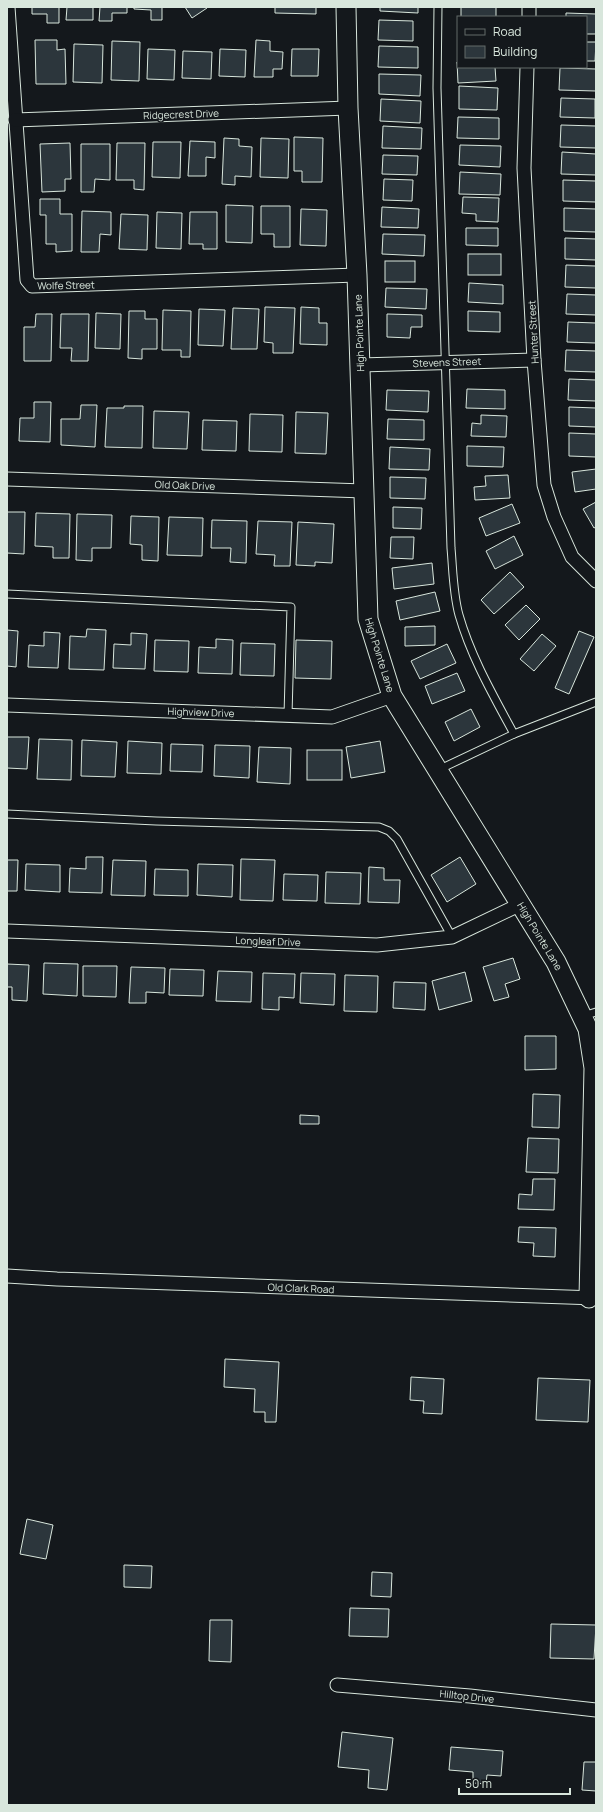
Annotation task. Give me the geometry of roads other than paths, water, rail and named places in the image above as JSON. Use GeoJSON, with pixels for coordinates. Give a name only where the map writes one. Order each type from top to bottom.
{"type":"FeatureCollection","features":[{"type":"Feature","properties":{"kind":"street","name":"Wolfe Street"},"geometry":{"type":"LineString","coordinates":[[8,7],[27,280],[32,286],[357,275]]}},
{"type":"Feature","properties":{"kind":"street","name":"High Pointe Lane"},"geometry":{"type":"LineString","coordinates":[[346,7],[348,108],[357,275],[368,619],[392,696],[589,1014],[588,1029],[594,1068],[592,1298]]}},
{"type":"Feature","properties":{"kind":"street","name":"Hunter Street"},"geometry":{"type":"LineString","coordinates":[[527,68],[524,168],[534,360],[544,486],[554,517],[572,557],[596,580]]}},
{"type":"Feature","properties":{"kind":"street","name":"Ridgecrest Drive"},"geometry":{"type":"LineString","coordinates":[[15,120],[348,108]]}},
{"type":"Feature","properties":{"kind":"street","name":"Stevens Street"},"geometry":{"type":"LineString","coordinates":[[360,365],[534,360]]}},
{"type":"Feature","properties":{"kind":"street","name":"Old Oak Drive"},"geometry":{"type":"LineString","coordinates":[[7,479],[364,491]]}},
{"type":"Feature","properties":{"kind":"street","name":"Highview Drive"},"geometry":{"type":"LineString","coordinates":[[7,705],[332,717],[392,696]]}},
{"type":"Feature","properties":{"kind":"street","name":"Longleaf Drive"},"geometry":{"type":"LineString","coordinates":[[7,932],[377,945],[452,937],[521,904]]}},
{"type":"Feature","properties":{"kind":"street","name":"Old Clark Road"},"geometry":{"type":"LineString","coordinates":[[7,1276],[57,1280],[592,1298]]}},
{"type":"Feature","properties":{"kind":"street","name":"Hilltop Drive"},"geometry":{"type":"LineString","coordinates":[[337,1685],[470,1696],[596,1710]]}},
{"type":"Feature","properties":{"kind":"lane"},"geometry":{"type":"LineString","coordinates":[[438,7],[437,88],[447,362],[451,548],[455,593],[459,614],[474,657],[514,734]]}},
{"type":"Feature","properties":{"kind":"lane"},"geometry":{"type":"LineString","coordinates":[[7,594],[291,607],[288,715]]}},
{"type":"Feature","properties":{"kind":"lane"},"geometry":{"type":"LineString","coordinates":[[438,770],[514,734],[596,702]]}},
{"type":"Feature","properties":{"kind":"lane"},"geometry":{"type":"LineString","coordinates":[[7,814],[164,821],[379,827],[389,830],[397,838],[452,937]]}}]}
